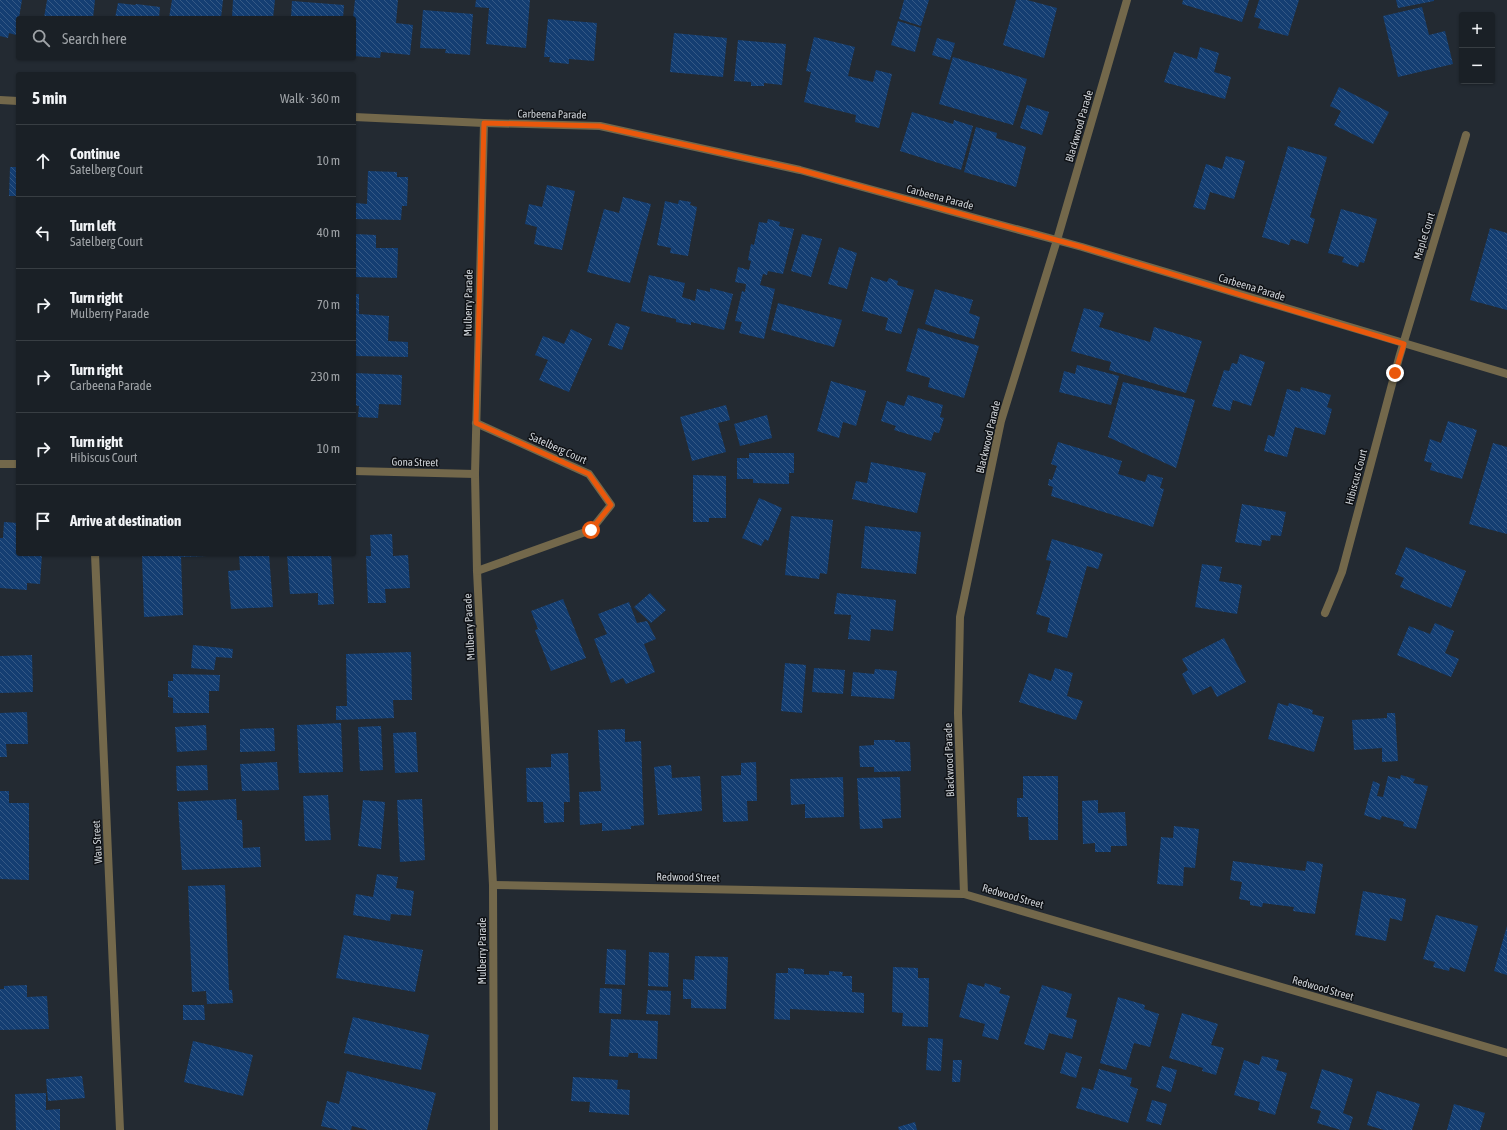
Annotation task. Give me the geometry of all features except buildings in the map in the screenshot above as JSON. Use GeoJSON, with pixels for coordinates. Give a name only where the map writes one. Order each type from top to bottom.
{"type":"FeatureCollection","features":[{"type":"Feature","properties":{"kind":"street","name":"Blackwood Parade"},"geometry":{"type":"LineString","coordinates":[[964,894],[958,713],[960,617],[1001,421],[1127,0]]}},
{"type":"Feature","properties":{"kind":"street"},"geometry":{"type":"LineString","coordinates":[[0,100],[16,101]]}},
{"type":"Feature","properties":{"kind":"street","name":"Carbeena Parade"},"geometry":{"type":"LineString","coordinates":[[356,117],[484,123],[600,126],[800,170],[1056,240],[1507,374]]}},
{"type":"Feature","properties":{"kind":"street","name":"Mulberry Parade"},"geometry":{"type":"LineString","coordinates":[[484,123],[475,474],[478,570],[493,885],[494,1130]]}},
{"type":"Feature","properties":{"kind":"street","name":"Maple Court"},"geometry":{"type":"LineString","coordinates":[[1404,344],[1466,135]]}},
{"type":"Feature","properties":{"kind":"street","name":"Hibiscus Court"},"geometry":{"type":"LineString","coordinates":[[1325,613],[1342,572],[1404,344]]}},
{"type":"Feature","properties":{"kind":"street","name":"Satelberg Court"},"geometry":{"type":"LineString","coordinates":[[476,423],[589,474],[611,505],[591,530],[478,570]]}},
{"type":"Feature","properties":{"kind":"street"},"geometry":{"type":"LineString","coordinates":[[0,464],[16,464]]}},
{"type":"Feature","properties":{"kind":"street","name":"Gona Street"},"geometry":{"type":"LineString","coordinates":[[356,471],[475,474]]}},
{"type":"Feature","properties":{"kind":"street","name":"Wau Street"},"geometry":{"type":"LineString","coordinates":[[95,556],[120,1130]]}},
{"type":"Feature","properties":{"kind":"street","name":"Redwood Street"},"geometry":{"type":"LineString","coordinates":[[493,885],[964,894],[1507,1053]]}},
{"type":"Feature","properties":{"kind":"route"},"geometry":{"type":"LineString","coordinates":[[591,530],[611,505],[589,474],[476,423],[484,123],[600,126],[800,170],[1082,247],[1404,344],[1395,373]]}}]}
